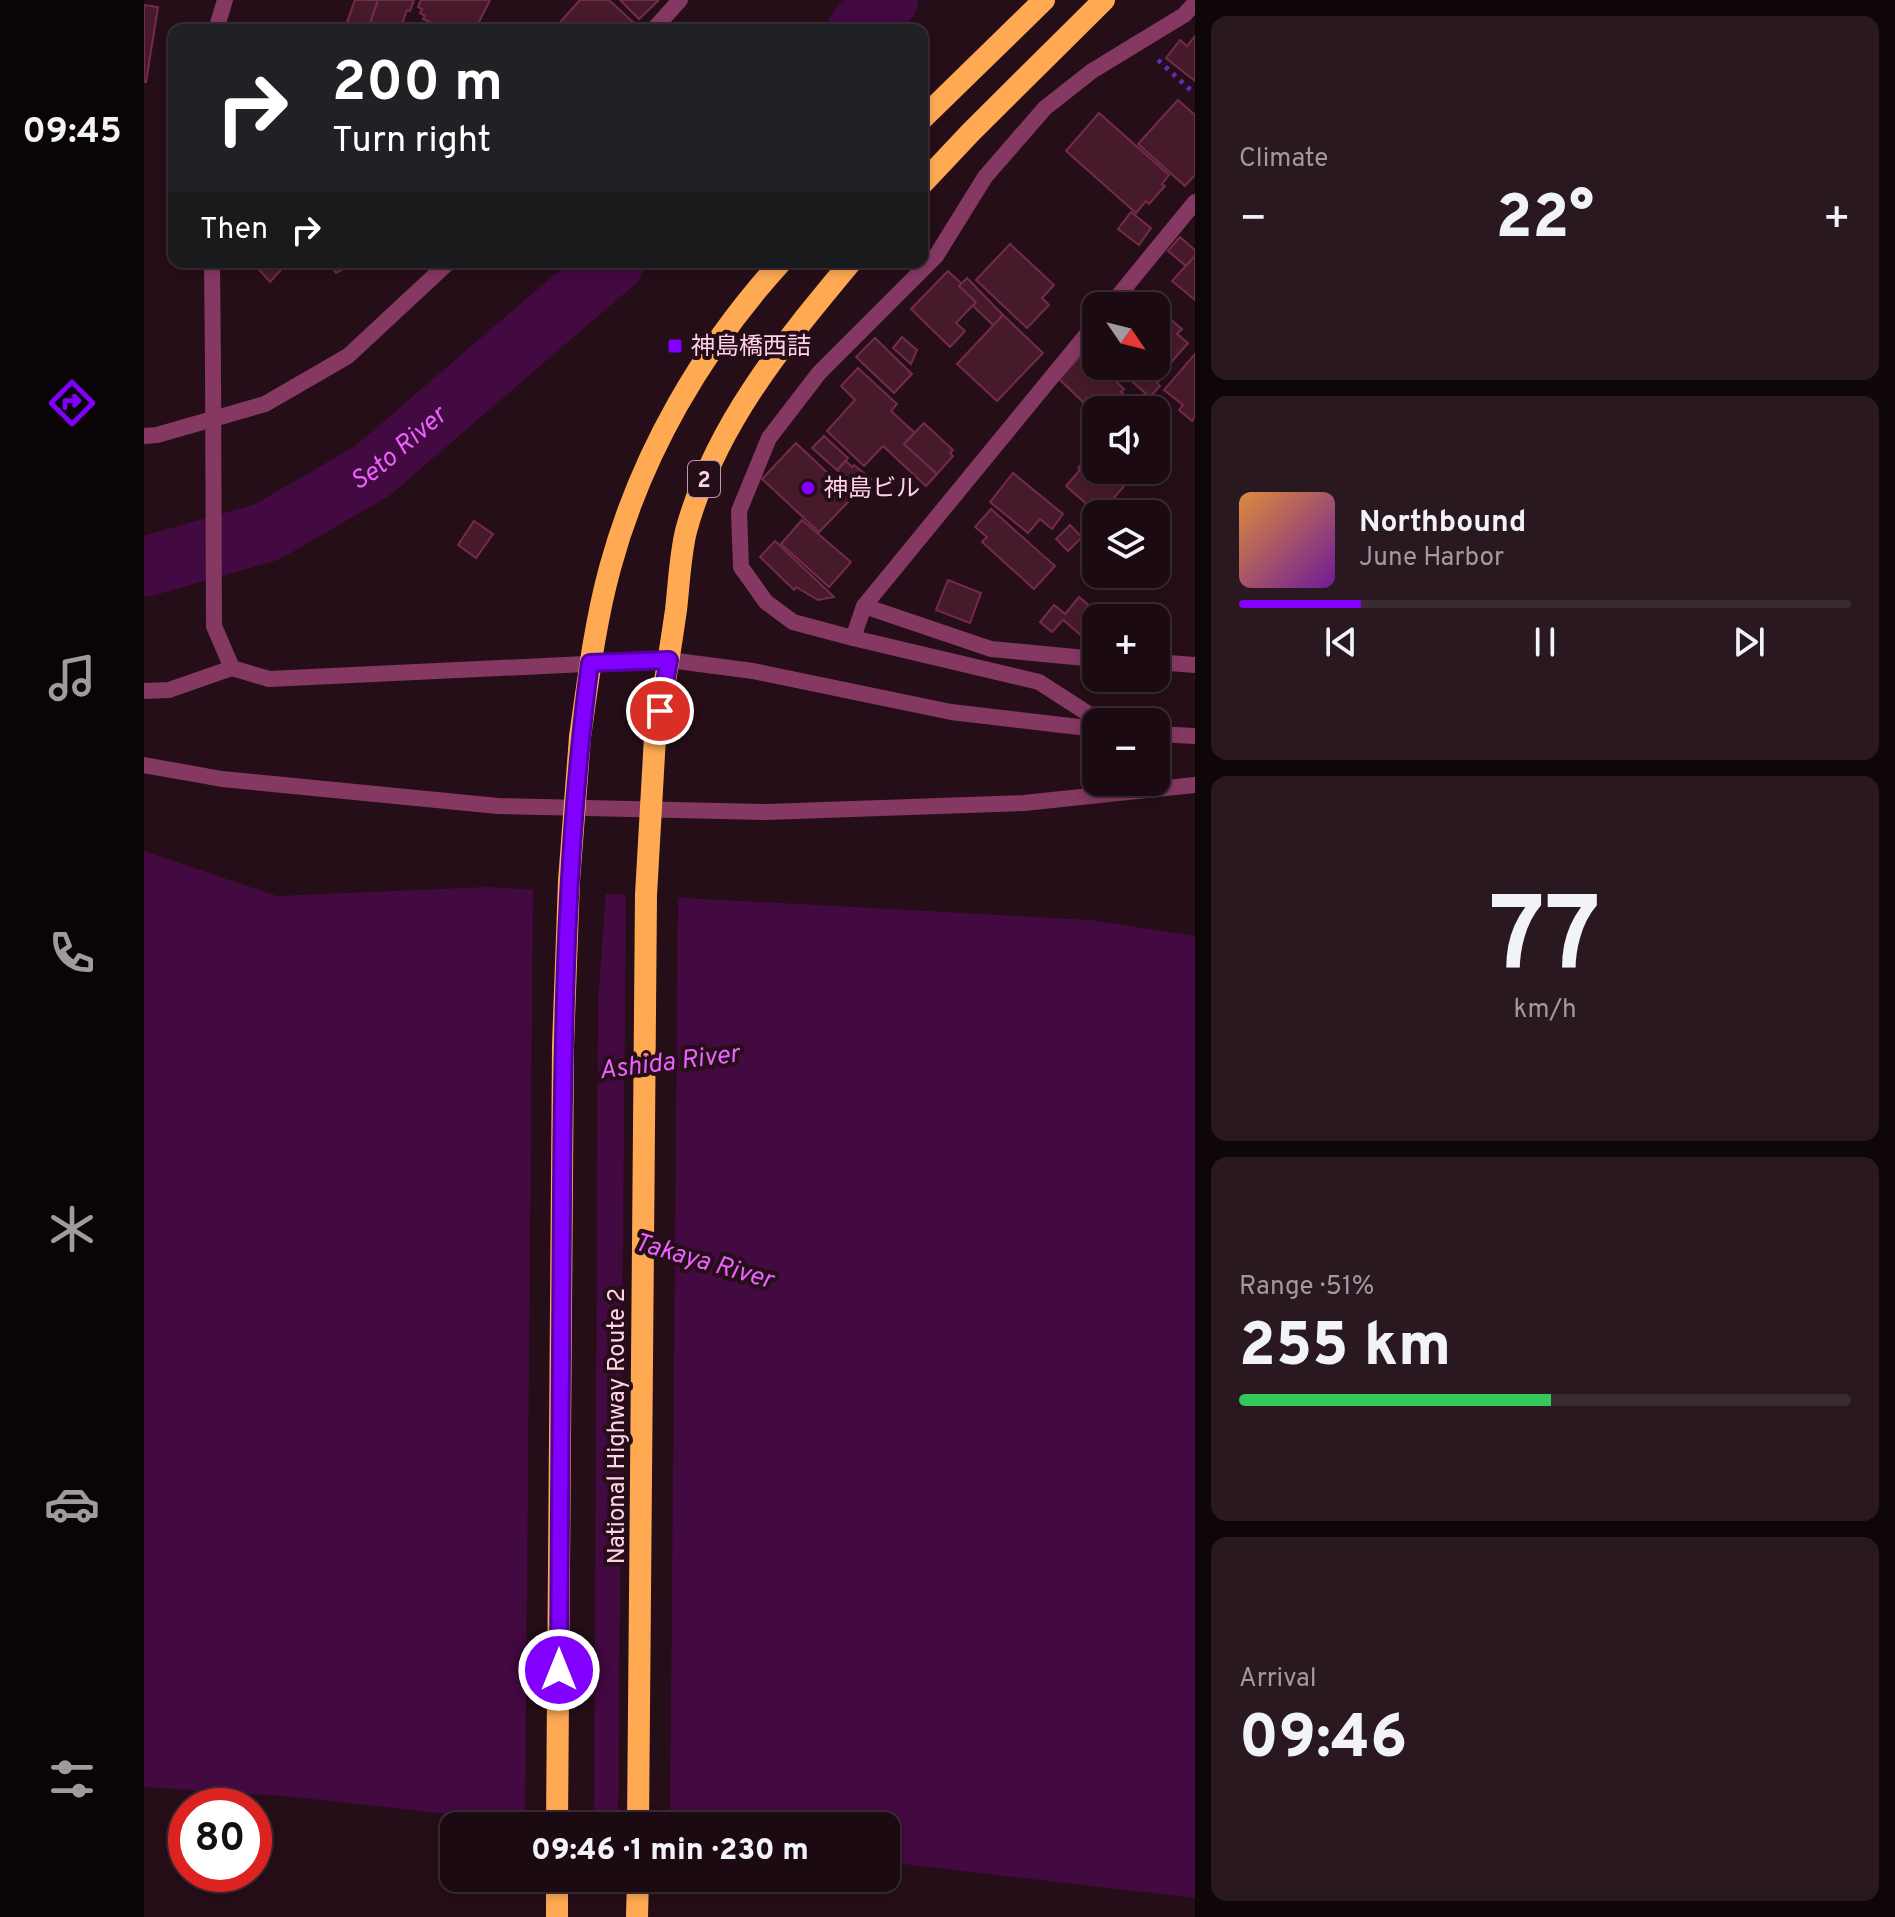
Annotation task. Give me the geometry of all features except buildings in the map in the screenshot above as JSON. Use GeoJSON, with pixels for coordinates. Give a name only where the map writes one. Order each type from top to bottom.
{"type":"FeatureCollection","features":[{"type":"Feature","properties":{"kind":"highway"},"geometry":{"type":"LineString","coordinates":[[928,113],[1044,0]]}},
{"type":"Feature","properties":{"kind":"highway"},"geometry":{"type":"LineString","coordinates":[[928,178],[1104,0]]}},
{"type":"Feature","properties":{"kind":"highway","name":"2"},"geometry":{"type":"LineString","coordinates":[[557,1812],[563,1046],[569,881],[580,737],[590,663],[609,569],[635,493],[666,425],[707,355],[776,268]]}},
{"type":"Feature","properties":{"kind":"highway","name":"National Highway Route 2"},"geometry":{"type":"LineString","coordinates":[[638,1812],[646,895],[655,737],[686,533],[707,469],[742,404],[790,336],[846,268]]}},
{"type":"Feature","properties":{"kind":"highway"},"geometry":{"type":"LineString","coordinates":[[557,1892],[557,1917]]}},
{"type":"Feature","properties":{"kind":"highway"},"geometry":{"type":"LineString","coordinates":[[637,1917],[638,1892]]}},
{"type":"Feature","properties":{"kind":"street"},"geometry":{"type":"LineString","coordinates":[[218,24],[225,0]]}},
{"type":"Feature","properties":{"kind":"street"},"geometry":{"type":"LineString","coordinates":[[658,24],[680,0]]}},
{"type":"Feature","properties":{"kind":"street"},"geometry":{"type":"LineString","coordinates":[[928,264],[985,177],[1045,108],[1092,71],[1184,15],[1195,3]]}},
{"type":"Feature","properties":{"kind":"street"},"geometry":{"type":"LineString","coordinates":[[1121,292],[1195,202]]}},
{"type":"Feature","properties":{"kind":"street"},"geometry":{"type":"LineString","coordinates":[[212,268],[214,626],[232,668]]}},
{"type":"Feature","properties":{"kind":"street"},"geometry":{"type":"LineString","coordinates":[[144,436],[265,404],[348,356],[443,268]]}},
{"type":"Feature","properties":{"kind":"street"},"geometry":{"type":"LineString","coordinates":[[924,268],[819,373],[769,438],[739,511],[741,567],[766,602],[793,622],[1039,682],[1082,710]]}},
{"type":"Feature","properties":{"kind":"street"},"geometry":{"type":"LineString","coordinates":[[853,638],[864,606],[1082,340]]}},
{"type":"Feature","properties":{"kind":"street"},"geometry":{"type":"LineString","coordinates":[[864,606],[991,649],[1082,658]]}},
{"type":"Feature","properties":{"kind":"street"},"geometry":{"type":"LineString","coordinates":[[144,691],[169,690],[232,668],[269,679],[669,660],[753,671],[951,712],[1082,727]]}},
{"type":"Feature","properties":{"kind":"street"},"geometry":{"type":"LineString","coordinates":[[1170,663],[1195,665]]}},
{"type":"Feature","properties":{"kind":"street"},"geometry":{"type":"LineString","coordinates":[[1170,735],[1195,736]]}},
{"type":"Feature","properties":{"kind":"street"},"geometry":{"type":"LineString","coordinates":[[144,765],[222,779],[498,806],[766,812],[1024,803],[1195,785]]}},
{"type":"Feature","properties":{"kind":"path"},"geometry":{"type":"LineString","coordinates":[[1140,43],[1195,94]]}},
{"type":"Feature","properties":{"kind":"water"},"geometry":{"type":"Polygon","coordinates":[[[144,851],[277,896],[486,887],[1090,920],[1195,936],[1195,1898],[900,1864],[900,1812],[440,1813],[272,1795],[272,1788],[144,1787],[144,851]]]}},
{"type":"Feature","properties":{"kind":"pier"},"geometry":{"type":"Polygon","coordinates":[[[533,886],[606,890],[598,1003],[594,1812],[525,1812],[533,886]]]}},
{"type":"Feature","properties":{"kind":"pier"},"geometry":{"type":"Polygon","coordinates":[[[626,891],[678,894],[670,1812],[618,1812],[626,891]]]}},
{"type":"Feature","properties":{"kind":"waterway","name":"Seto River"},"geometry":{"type":"LineString","coordinates":[[863,24],[888,0]]}},
{"type":"Feature","properties":{"kind":"waterway","name":"Seto River"},"geometry":{"type":"LineString","coordinates":[[144,567],[267,532],[372,471],[608,268]]}},
{"type":"Feature","properties":{"kind":"place","name":"神島橋西詰"},"geometry":{"type":"Point","coordinates":[675,346]}},
{"type":"Feature","properties":{"kind":"place","name":"神島ビル"},"geometry":{"type":"Point","coordinates":[808,488]}},
{"type":"Feature","properties":{"kind":"route"},"geometry":{"type":"LineString","coordinates":[[559,1670],[563,1046],[569,881],[580,737],[590,663],[669,660],[660,711]]}},
{"type":"Feature","properties":{"kind":"water label","name":"Ashida River"},"geometry":{"type":"Point","coordinates":[669,1061]}},
{"type":"Feature","properties":{"kind":"water label","name":"Takaya River"},"geometry":{"type":"Point","coordinates":[704,1260]}}]}
